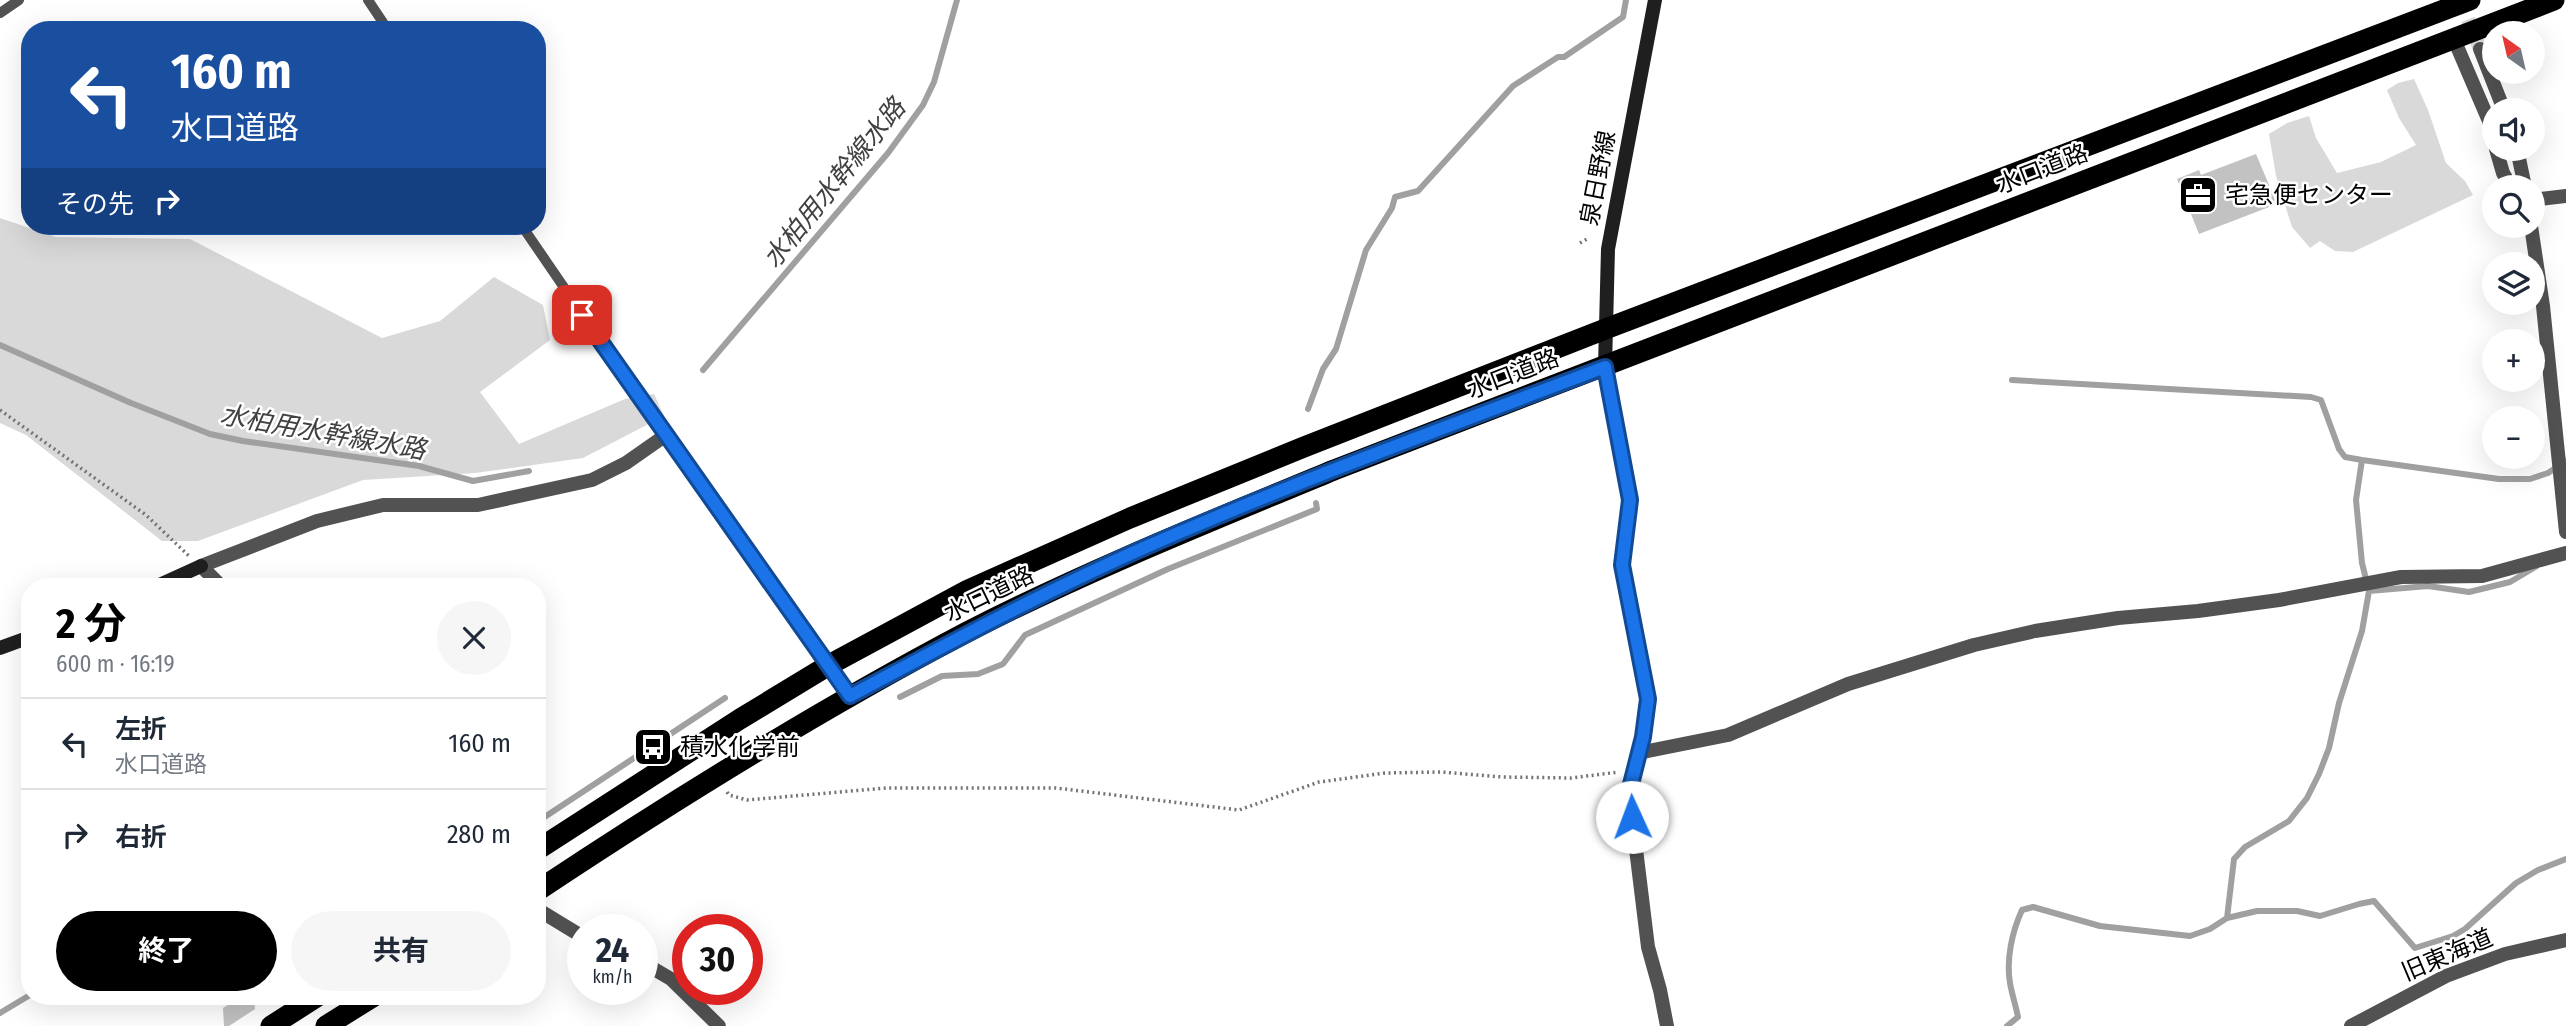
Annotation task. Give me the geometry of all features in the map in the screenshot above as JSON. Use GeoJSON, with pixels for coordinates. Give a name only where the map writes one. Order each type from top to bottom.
{"type":"FeatureCollection","features":[{"type":"Feature","properties":{"kind":"highway","name":"水口道路"},"geometry":{"type":"LineString","coordinates":[[546,844],[740,719],[830,665],[968,590],[1130,518],[1608,328],[2470,0]]}},
{"type":"Feature","properties":{"kind":"highway","name":"水口道路"},"geometry":{"type":"LineString","coordinates":[[546,885],[718,775],[850,696],[969,631],[1161,540],[1334,470],[2554,0]]}},
{"type":"Feature","properties":{"kind":"highway"},"geometry":{"type":"LineString","coordinates":[[271,1026],[304,1005]]}},
{"type":"Feature","properties":{"kind":"highway"},"geometry":{"type":"LineString","coordinates":[[326,1026],[360,1005]]}},
{"type":"Feature","properties":{"kind":"main road","name":"泉日野線"},"geometry":{"type":"LineString","coordinates":[[1605,367],[1608,249],[1655,0]]}},
{"type":"Feature","properties":{"kind":"main road"},"geometry":{"type":"LineString","coordinates":[[175,578],[201,566]]}},
{"type":"Feature","properties":{"kind":"main road"},"geometry":{"type":"LineString","coordinates":[[0,648],[21,640]]}},
{"type":"Feature","properties":{"kind":"street"},"geometry":{"type":"LineString","coordinates":[[2453,37],[2482,105]]}},
{"type":"Feature","properties":{"kind":"street"},"geometry":{"type":"LineString","coordinates":[[2480,49],[2499,98]]}},
{"type":"Feature","properties":{"kind":"street"},"geometry":{"type":"LineString","coordinates":[[2545,198],[2566,196]]}},
{"type":"Feature","properties":{"kind":"street"},"geometry":{"type":"LineString","coordinates":[[2533,238],[2561,448],[2566,532]]}},
{"type":"Feature","properties":{"kind":"street"},"geometry":{"type":"LineString","coordinates":[[1605,367],[1630,500],[1622,565],[1648,699],[1643,737],[1629,792],[1648,947],[1667,1026]]}},
{"type":"Feature","properties":{"kind":"street"},"geometry":{"type":"LineString","coordinates":[[628,381],[850,696]]}},
{"type":"Feature","properties":{"kind":"street"},"geometry":{"type":"LineString","coordinates":[[213,578],[201,566],[317,522],[383,505],[478,505],[592,480],[626,463],[666,435]]}},
{"type":"Feature","properties":{"kind":"street"},"geometry":{"type":"LineString","coordinates":[[1637,758],[1728,735],[1848,684],[1951,652],[2035,631],[2118,618],[2279,600],[2401,577],[2482,576],[2566,554]]}},
{"type":"Feature","properties":{"kind":"street"},"geometry":{"type":"LineString","coordinates":[[546,914],[567,927]]}},
{"type":"Feature","properties":{"kind":"street","name":"旧東海道"},"geometry":{"type":"LineString","coordinates":[[2351,1026],[2446,976],[2505,954],[2566,940]]}},
{"type":"Feature","properties":{"kind":"street"},"geometry":{"type":"LineString","coordinates":[[658,971],[671,979],[719,1026]]}},
{"type":"Feature","properties":{"kind":"lane"},"geometry":{"type":"LineString","coordinates":[[0,13],[19,0]]}},
{"type":"Feature","properties":{"kind":"lane"},"geometry":{"type":"LineString","coordinates":[[368,0],[382,21]]}},
{"type":"Feature","properties":{"kind":"lane"},"geometry":{"type":"LineString","coordinates":[[528,235],[628,381]]}},
{"type":"Feature","properties":{"kind":"path"},"geometry":{"type":"LineString","coordinates":[[1580,243],[1589,238]]}},
{"type":"Feature","properties":{"kind":"path"},"geometry":{"type":"LineString","coordinates":[[0,410],[146,515],[201,566]]}},
{"type":"Feature","properties":{"kind":"path"},"geometry":{"type":"LineString","coordinates":[[718,775],[729,795],[747,800],[886,788],[1056,788],[1239,810],[1319,782],[1385,774],[1441,772],[1502,777],[1571,778],[1618,773],[1637,758]]}},
{"type":"Feature","properties":{"kind":"shaded area"},"geometry":{"type":"Polygon","coordinates":[[[2414,79],[2446,163],[2465,181],[2473,195],[2353,252],[2335,251],[2320,241],[2310,248],[2292,227],[2276,176],[2269,134],[2287,123],[2309,116],[2316,138],[2337,173],[2381,162],[2416,145],[2399,118],[2387,90],[2398,83],[2414,79]]]}},
{"type":"Feature","properties":{"kind":"shaded area"},"geometry":{"type":"Polygon","coordinates":[[[0,218],[21,225],[21,235],[190,239],[382,338],[440,321],[494,277],[543,305],[550,340],[480,392],[519,444],[625,399],[654,394],[664,416],[583,458],[475,473],[363,480],[198,541],[162,541],[26,435],[0,423],[0,218]]]}},
{"type":"Feature","properties":{"kind":"building"},"geometry":{"type":"Polygon","coordinates":[[[2256,154],[2277,204],[2199,234],[2177,179],[2199,170],[2201,175],[2256,154]]]}},
{"type":"Feature","properties":{"kind":"building"},"geometry":{"type":"Polygon","coordinates":[[[228,1005],[255,1005],[255,1009],[229,1026],[224,1026],[223,1008],[228,1005]]]}},
{"type":"Feature","properties":{"kind":"waterway","name":"水柏用水幹線水路"},"geometry":{"type":"LineString","coordinates":[[703,370],[888,153],[923,105],[934,82],[957,0]]}},
{"type":"Feature","properties":{"kind":"waterway"},"geometry":{"type":"LineString","coordinates":[[1308,409],[1323,369],[1336,349],[1366,250],[1392,208],[1395,197],[1418,191],[1513,86],[1558,57],[1564,57],[1623,17],[1626,0]]}},
{"type":"Feature","properties":{"kind":"waterway","name":"水柏用水幹線水路"},"geometry":{"type":"LineString","coordinates":[[0,345],[131,403],[210,434],[419,466],[473,481],[529,471]]}},
{"type":"Feature","properties":{"kind":"waterway"},"geometry":{"type":"LineString","coordinates":[[2012,380],[2311,397],[2321,400],[2339,449],[2345,457],[2362,460]]}},
{"type":"Feature","properties":{"kind":"waterway"},"geometry":{"type":"LineString","coordinates":[[2367,583],[2362,563],[2356,500],[2362,460],[2499,479],[2530,479],[2548,473],[2566,461]]}},
{"type":"Feature","properties":{"kind":"waterway"},"geometry":{"type":"LineString","coordinates":[[900,697],[942,676],[978,674],[1003,664],[1025,635],[1168,569],[1317,509],[1316,503]]}},
{"type":"Feature","properties":{"kind":"waterway"},"geometry":{"type":"LineString","coordinates":[[2227,918],[2234,859],[2245,847],[2289,821],[2307,798],[2319,774],[2362,631],[2369,591],[2428,586],[2469,592],[2510,582],[2537,566]]}},
{"type":"Feature","properties":{"kind":"waterway"},"geometry":{"type":"LineString","coordinates":[[546,816],[725,698]]}},
{"type":"Feature","properties":{"kind":"waterway"},"geometry":{"type":"LineString","coordinates":[[2007,1026],[2018,1017],[2010,983],[2009,955],[2022,910],[2033,907],[2100,926],[2190,936],[2210,929],[2227,918],[2257,911],[2297,911],[2320,916],[2374,901],[2415,948],[2453,936],[2465,929],[2516,883],[2538,870],[2566,859]]}},
{"type":"Feature","properties":{"kind":"waterway"},"geometry":{"type":"LineString","coordinates":[[0,1013],[21,1000]]}},
{"type":"Feature","properties":{"kind":"tunnel"},"geometry":{"type":"LineString","coordinates":[[2460,0],[2480,49]]}},
{"type":"Feature","properties":{"kind":"place","name":"宅急便センター"},"geometry":{"type":"Point","coordinates":[2198,195]}},
{"type":"Feature","properties":{"kind":"place","name":"積水化学前"},"geometry":{"type":"Point","coordinates":[653,747]}},
{"type":"Feature","properties":{"kind":"route"},"geometry":{"type":"LineString","coordinates":[[582,315],[850,696],[969,631],[1161,540],[1334,470],[1605,367],[1630,500],[1622,565],[1648,699],[1643,737],[1629,792],[1632,817]]}}]}
